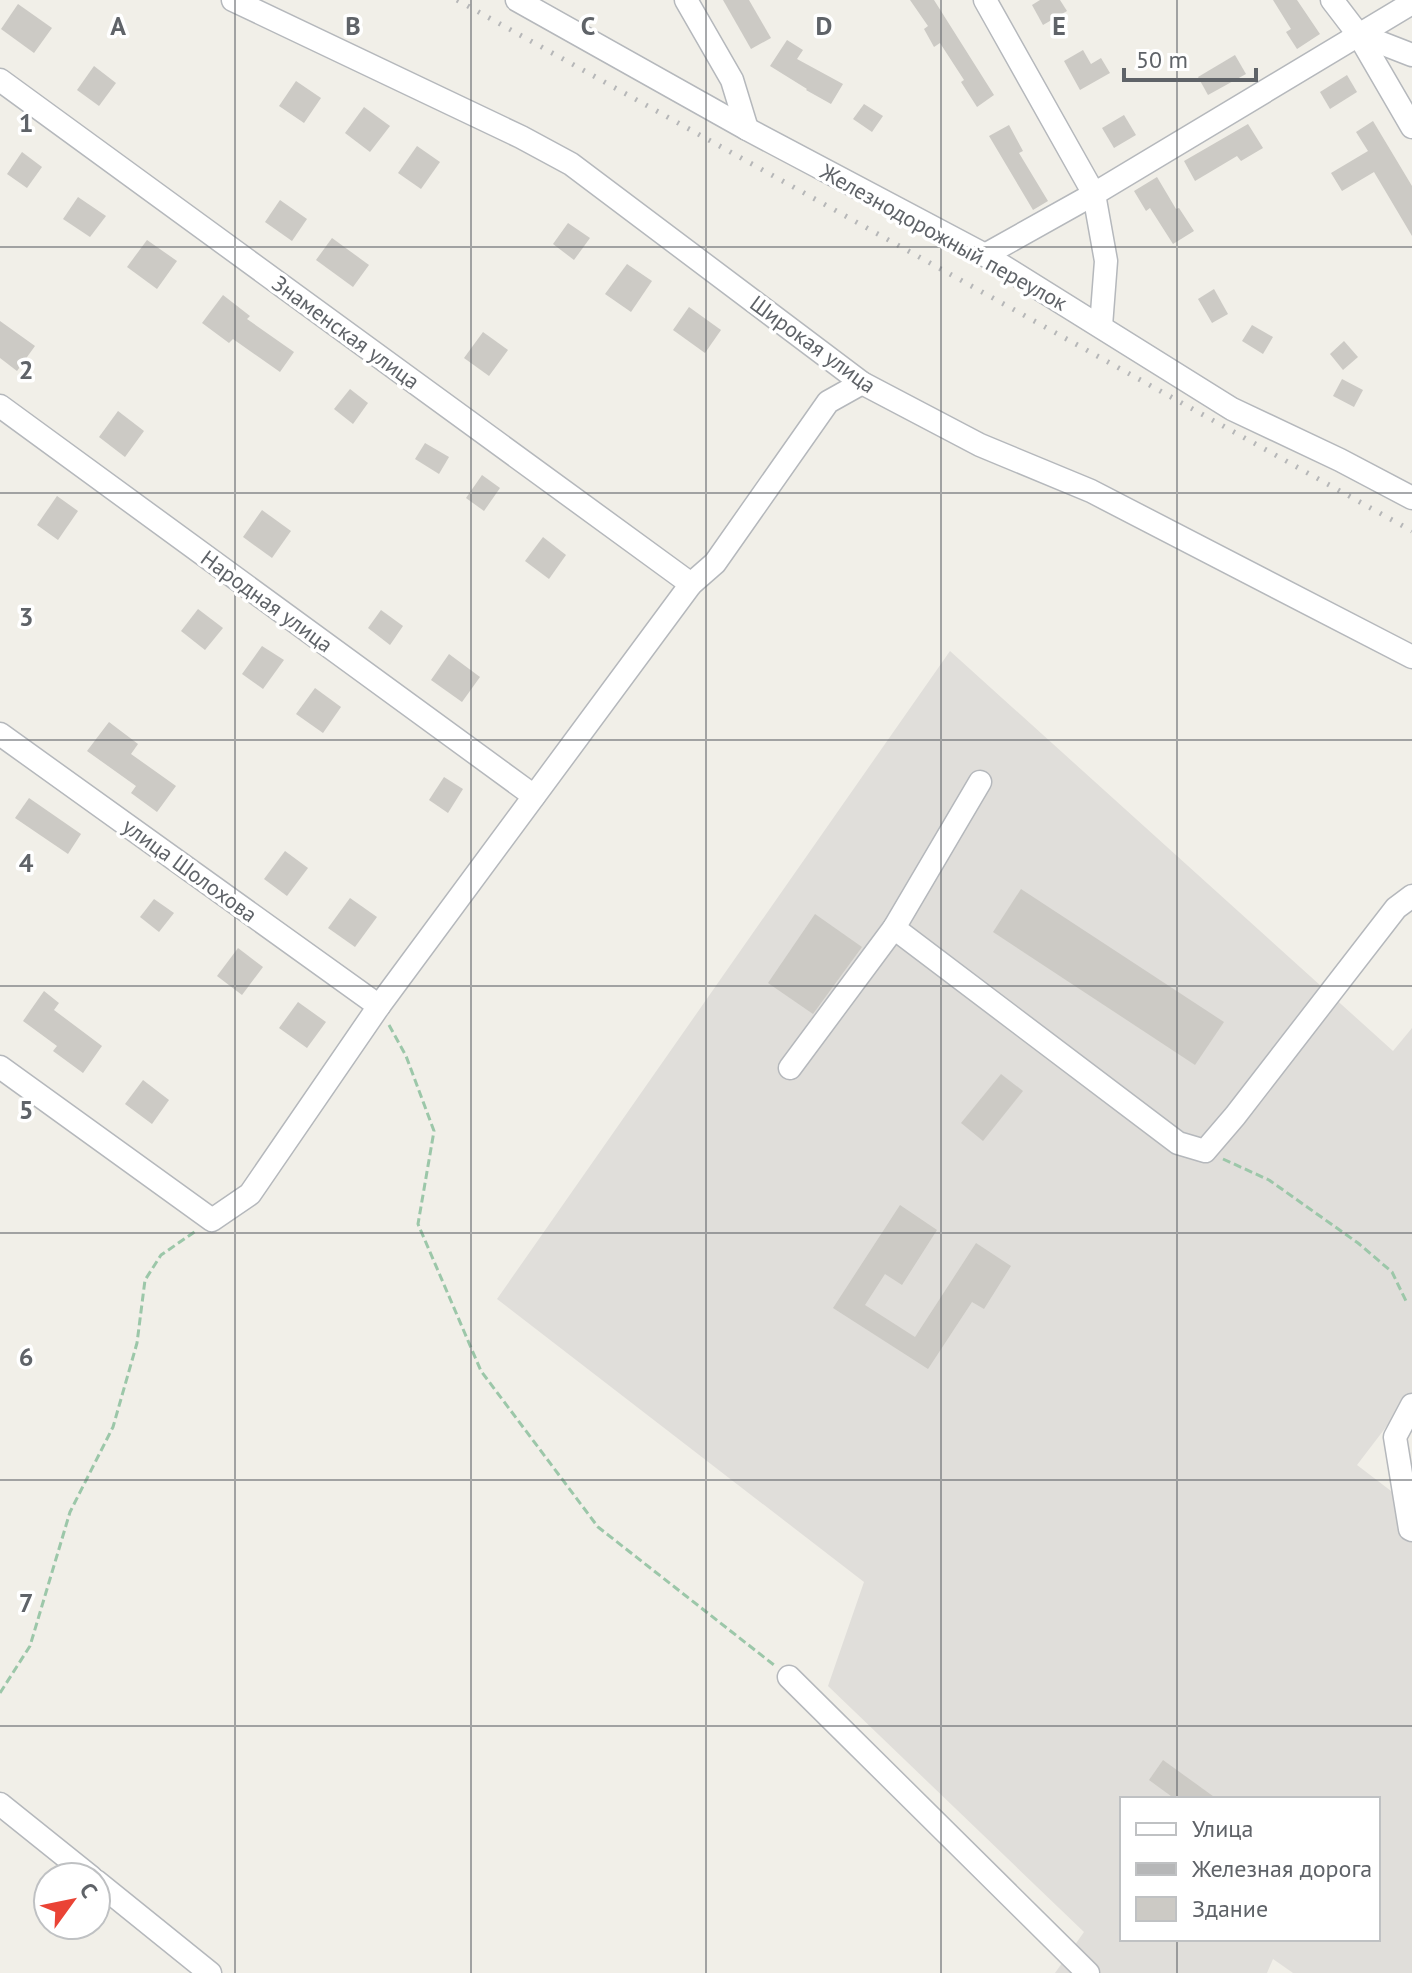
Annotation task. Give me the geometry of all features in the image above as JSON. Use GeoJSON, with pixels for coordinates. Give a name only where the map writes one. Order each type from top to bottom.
{"type":"FeatureCollection","features":[{"type":"Feature","properties":{"kind":"street","name":"Широкая улица"},"geometry":{"type":"LineString","coordinates":[[233,0],[521,137],[571,164],[862,383],[980,445],[1091,491],[1412,657]]}},
{"type":"Feature","properties":{"kind":"street","name":"Железнодорожный переулок"},"geometry":{"type":"LineString","coordinates":[[517,0],[747,129],[985,255],[1232,409],[1412,498]]}},
{"type":"Feature","properties":{"kind":"street"},"geometry":{"type":"LineString","coordinates":[[686,0],[732,80],[747,129]]}},
{"type":"Feature","properties":{"kind":"street"},"geometry":{"type":"LineString","coordinates":[[985,0],[1094,194],[1106,261],[1101,326]]}},
{"type":"Feature","properties":{"kind":"street"},"geometry":{"type":"LineString","coordinates":[[1332,0],[1358,34],[1412,127]]}},
{"type":"Feature","properties":{"kind":"street"},"geometry":{"type":"LineString","coordinates":[[985,255],[1094,194],[1358,34],[1406,10]]}},
{"type":"Feature","properties":{"kind":"street"},"geometry":{"type":"LineString","coordinates":[[1358,34],[1412,55]]}},
{"type":"Feature","properties":{"kind":"street","name":"Знаменская улица"},"geometry":{"type":"LineString","coordinates":[[0,80],[691,584]]}},
{"type":"Feature","properties":{"kind":"street"},"geometry":{"type":"LineString","coordinates":[[0,1067],[212,1220],[250,1194],[379,1006],[691,584],[715,563],[828,402],[862,383]]}},
{"type":"Feature","properties":{"kind":"street","name":"Народная улица"},"geometry":{"type":"LineString","coordinates":[[0,406],[534,796]]}},
{"type":"Feature","properties":{"kind":"street","name":"улица Шолохова"},"geometry":{"type":"LineString","coordinates":[[0,734],[379,1006]]}},
{"type":"Feature","properties":{"kind":"street"},"geometry":{"type":"LineString","coordinates":[[790,1068],[894,928],[980,782]]}},
{"type":"Feature","properties":{"kind":"street"},"geometry":{"type":"LineString","coordinates":[[894,928],[1178,1143],[1205,1151],[1396,908],[1412,896]]}},
{"type":"Feature","properties":{"kind":"street"},"geometry":{"type":"LineString","coordinates":[[1412,1405],[1395,1437],[1412,1530]]}},
{"type":"Feature","properties":{"kind":"street"},"geometry":{"type":"LineString","coordinates":[[789,1677],[1088,1973]]}},
{"type":"Feature","properties":{"kind":"street"},"geometry":{"type":"LineString","coordinates":[[0,1804],[71,1861]]}},
{"type":"Feature","properties":{"kind":"street"},"geometry":{"type":"LineString","coordinates":[[112,1894],[210,1973]]}},
{"type":"Feature","properties":{"kind":"path"},"geometry":{"type":"LineString","coordinates":[[379,1006],[406,1056],[434,1131],[418,1224],[481,1371],[598,1527],[789,1677]]}},
{"type":"Feature","properties":{"kind":"path"},"geometry":{"type":"LineString","coordinates":[[1205,1151],[1269,1180],[1358,1243],[1392,1272],[1407,1303]]}},
{"type":"Feature","properties":{"kind":"path"},"geometry":{"type":"LineString","coordinates":[[0,1693],[30,1646],[70,1512],[113,1427],[137,1343],[145,1280],[161,1255],[212,1220]]}},
{"type":"Feature","properties":{"kind":"shaded area"},"geometry":{"type":"Polygon","coordinates":[[[950,651],[1393,1051],[1412,1028],[1412,1393],[1357,1465],[1412,1507],[1412,1973],[1293,1973],[1273,1959],[1267,1973],[1055,1973],[1084,1932],[828,1686],[864,1582],[497,1299],[950,651]]]}},
{"type":"Feature","properties":{"kind":"building"},"geometry":{"type":"Polygon","coordinates":[[[723,0],[749,0],[771,38],[751,49],[723,0]]]}},
{"type":"Feature","properties":{"kind":"building"},"geometry":{"type":"Polygon","coordinates":[[[910,0],[934,0],[994,95],[977,107],[940,43],[934,47],[924,29],[928,26],[910,0]]]}},
{"type":"Feature","properties":{"kind":"building"},"geometry":{"type":"Polygon","coordinates":[[[1040,0],[1060,0],[1067,11],[1043,25],[1032,5],[1040,0]]]}},
{"type":"Feature","properties":{"kind":"building"},"geometry":{"type":"Polygon","coordinates":[[[1273,0],[1297,0],[1320,34],[1297,49],[1286,32],[1291,29],[1273,0]]]}},
{"type":"Feature","properties":{"kind":"building"},"geometry":{"type":"Polygon","coordinates":[[[18,4],[52,28],[34,53],[1,29],[18,4]]]}},
{"type":"Feature","properties":{"kind":"building"},"geometry":{"type":"Polygon","coordinates":[[[787,40],[803,50],[797,59],[843,84],[831,104],[770,66],[787,40]]]}},
{"type":"Feature","properties":{"kind":"building"},"geometry":{"type":"Polygon","coordinates":[[[1083,50],[1091,64],[1101,58],[1110,73],[1080,90],[1064,61],[1083,50]]]}},
{"type":"Feature","properties":{"kind":"building"},"geometry":{"type":"Polygon","coordinates":[[[1235,55],[1246,74],[1208,95],[1198,77],[1235,55]]]}},
{"type":"Feature","properties":{"kind":"building"},"geometry":{"type":"Polygon","coordinates":[[[94,66],[116,83],[99,106],[77,90],[94,66]]]}},
{"type":"Feature","properties":{"kind":"building"},"geometry":{"type":"Polygon","coordinates":[[[1347,75],[1357,92],[1330,109],[1320,92],[1347,75]]]}},
{"type":"Feature","properties":{"kind":"building"},"geometry":{"type":"Polygon","coordinates":[[[296,81],[321,98],[304,123],[279,106],[296,81]]]}},
{"type":"Feature","properties":{"kind":"building"},"geometry":{"type":"Polygon","coordinates":[[[864,104],[883,116],[872,132],[853,119],[864,104]]]}},
{"type":"Feature","properties":{"kind":"building"},"geometry":{"type":"Polygon","coordinates":[[[364,107],[390,126],[370,152],[345,133],[364,107]]]}},
{"type":"Feature","properties":{"kind":"building"},"geometry":{"type":"Polygon","coordinates":[[[1124,115],[1136,135],[1114,148],[1102,128],[1124,115]]]}},
{"type":"Feature","properties":{"kind":"building"},"geometry":{"type":"Polygon","coordinates":[[[1373,121],[1412,186],[1412,236],[1374,172],[1342,191],[1331,173],[1368,151],[1356,132],[1373,121]]]}},
{"type":"Feature","properties":{"kind":"building"},"geometry":{"type":"Polygon","coordinates":[[[1248,124],[1263,148],[1241,161],[1237,156],[1195,181],[1184,161],[1248,124]]]}},
{"type":"Feature","properties":{"kind":"building"},"geometry":{"type":"Polygon","coordinates":[[[1009,125],[1023,151],[1019,153],[1048,201],[1033,210],[989,136],[1009,125]]]}},
{"type":"Feature","properties":{"kind":"building"},"geometry":{"type":"Polygon","coordinates":[[[417,146],[440,162],[421,189],[398,173],[417,146]]]}},
{"type":"Feature","properties":{"kind":"building"},"geometry":{"type":"Polygon","coordinates":[[[22,152],[42,167],[27,188],[7,174],[22,152]]]}},
{"type":"Feature","properties":{"kind":"building"},"geometry":{"type":"Polygon","coordinates":[[[1157,177],[1176,209],[1179,208],[1194,231],[1173,244],[1150,208],[1146,211],[1134,191],[1157,177]]]}},
{"type":"Feature","properties":{"kind":"building"},"geometry":{"type":"Polygon","coordinates":[[[78,197],[106,216],[90,237],[63,219],[78,197]]]}},
{"type":"Feature","properties":{"kind":"building"},"geometry":{"type":"Polygon","coordinates":[[[280,200],[307,219],[292,241],[265,222],[280,200]]]}},
{"type":"Feature","properties":{"kind":"building"},"geometry":{"type":"Polygon","coordinates":[[[568,223],[590,238],[574,260],[553,244],[568,223]]]}},
{"type":"Feature","properties":{"kind":"building"},"geometry":{"type":"Polygon","coordinates":[[[332,238],[369,265],[353,287],[316,260],[332,238]]]}},
{"type":"Feature","properties":{"kind":"building"},"geometry":{"type":"Polygon","coordinates":[[[147,240],[177,261],[157,289],[127,267],[147,240]]]}},
{"type":"Feature","properties":{"kind":"building"},"geometry":{"type":"Polygon","coordinates":[[[627,264],[652,281],[631,312],[605,294],[627,264]]]}},
{"type":"Feature","properties":{"kind":"building"},"geometry":{"type":"Polygon","coordinates":[[[1214,289],[1228,314],[1212,323],[1198,299],[1214,289]]]}},
{"type":"Feature","properties":{"kind":"building"},"geometry":{"type":"Polygon","coordinates":[[[223,295],[250,316],[247,319],[294,352],[280,372],[233,339],[229,343],[202,323],[223,295]]]}},
{"type":"Feature","properties":{"kind":"building"},"geometry":{"type":"Polygon","coordinates":[[[689,307],[721,330],[705,353],[673,330],[689,307]]]}},
{"type":"Feature","properties":{"kind":"building"},"geometry":{"type":"Polygon","coordinates":[[[0,321],[35,346],[17,371],[0,358],[0,321]]]}},
{"type":"Feature","properties":{"kind":"building"},"geometry":{"type":"Polygon","coordinates":[[[1252,325],[1273,337],[1263,354],[1242,341],[1252,325]]]}},
{"type":"Feature","properties":{"kind":"building"},"geometry":{"type":"Polygon","coordinates":[[[483,332],[508,350],[489,376],[464,358],[483,332]]]}},
{"type":"Feature","properties":{"kind":"building"},"geometry":{"type":"Polygon","coordinates":[[[1344,341],[1358,357],[1343,370],[1330,354],[1344,341]]]}},
{"type":"Feature","properties":{"kind":"building"},"geometry":{"type":"Polygon","coordinates":[[[1342,379],[1363,390],[1354,407],[1333,396],[1342,379]]]}},
{"type":"Feature","properties":{"kind":"building"},"geometry":{"type":"Polygon","coordinates":[[[350,389],[368,403],[353,424],[334,409],[350,389]]]}},
{"type":"Feature","properties":{"kind":"building"},"geometry":{"type":"Polygon","coordinates":[[[118,411],[144,431],[125,457],[99,437],[118,411]]]}},
{"type":"Feature","properties":{"kind":"building"},"geometry":{"type":"Polygon","coordinates":[[[425,443],[449,457],[439,474],[415,459],[425,443]]]}},
{"type":"Feature","properties":{"kind":"building"},"geometry":{"type":"Polygon","coordinates":[[[482,475],[500,488],[484,511],[466,498],[482,475]]]}},
{"type":"Feature","properties":{"kind":"building"},"geometry":{"type":"Polygon","coordinates":[[[57,496],[78,511],[58,540],[37,525],[57,496]]]}},
{"type":"Feature","properties":{"kind":"building"},"geometry":{"type":"Polygon","coordinates":[[[262,510],[291,531],[272,558],[243,537],[262,510]]]}},
{"type":"Feature","properties":{"kind":"building"},"geometry":{"type":"Polygon","coordinates":[[[543,537],[566,555],[549,579],[525,561],[543,537]]]}},
{"type":"Feature","properties":{"kind":"building"},"geometry":{"type":"Polygon","coordinates":[[[198,609],[223,628],[205,650],[181,631],[198,609]]]}},
{"type":"Feature","properties":{"kind":"building"},"geometry":{"type":"Polygon","coordinates":[[[381,610],[403,626],[390,645],[368,628],[381,610]]]}},
{"type":"Feature","properties":{"kind":"building"},"geometry":{"type":"Polygon","coordinates":[[[262,646],[284,660],[263,689],[242,674],[262,646]]]}},
{"type":"Feature","properties":{"kind":"building"},"geometry":{"type":"Polygon","coordinates":[[[449,654],[480,677],[462,702],[431,680],[449,654]]]}},
{"type":"Feature","properties":{"kind":"building"},"geometry":{"type":"Polygon","coordinates":[[[315,688],[341,707],[323,733],[296,714],[315,688]]]}},
{"type":"Feature","properties":{"kind":"building"},"geometry":{"type":"Polygon","coordinates":[[[109,722],[138,744],[131,754],[176,786],[157,812],[131,793],[136,786],[87,751],[109,722]]]}},
{"type":"Feature","properties":{"kind":"building"},"geometry":{"type":"Polygon","coordinates":[[[444,777],[463,789],[448,813],[429,800],[444,777]]]}},
{"type":"Feature","properties":{"kind":"building"},"geometry":{"type":"Polygon","coordinates":[[[29,798],[81,834],[68,854],[15,818],[29,798]]]}},
{"type":"Feature","properties":{"kind":"building"},"geometry":{"type":"Polygon","coordinates":[[[285,851],[308,868],[287,896],[264,879],[285,851]]]}},
{"type":"Feature","properties":{"kind":"building"},"geometry":{"type":"Polygon","coordinates":[[[1021,889],[1224,1022],[1195,1065],[993,932],[1021,889]]]}},
{"type":"Feature","properties":{"kind":"building"},"geometry":{"type":"Polygon","coordinates":[[[350,898],[377,917],[355,947],[328,928],[350,898]]]}},
{"type":"Feature","properties":{"kind":"building"},"geometry":{"type":"Polygon","coordinates":[[[154,899],[174,913],[159,932],[140,917],[154,899]]]}},
{"type":"Feature","properties":{"kind":"building"},"geometry":{"type":"Polygon","coordinates":[[[815,914],[862,947],[813,1014],[768,983],[815,914]]]}},
{"type":"Feature","properties":{"kind":"building"},"geometry":{"type":"Polygon","coordinates":[[[238,948],[263,967],[242,995],[217,976],[238,948]]]}},
{"type":"Feature","properties":{"kind":"building"},"geometry":{"type":"Polygon","coordinates":[[[44,991],[59,1003],[54,1010],[102,1046],[83,1073],[53,1051],[57,1046],[23,1021],[44,991]]]}},
{"type":"Feature","properties":{"kind":"building"},"geometry":{"type":"Polygon","coordinates":[[[298,1002],[326,1022],[307,1048],[279,1028],[298,1002]]]}},
{"type":"Feature","properties":{"kind":"building"},"geometry":{"type":"Polygon","coordinates":[[[1001,1074],[1023,1091],[983,1141],[961,1123],[1001,1074]]]}},
{"type":"Feature","properties":{"kind":"building"},"geometry":{"type":"Polygon","coordinates":[[[143,1080],[169,1100],[152,1124],[125,1104],[143,1080]]]}},
{"type":"Feature","properties":{"kind":"building"},"geometry":{"type":"Polygon","coordinates":[[[900,1205],[937,1230],[902,1285],[885,1274],[865,1305],[915,1337],[976,1243],[1011,1266],[984,1309],[972,1302],[928,1369],[833,1308],[900,1205]]]}},
{"type":"Feature","properties":{"kind":"building"},"geometry":{"type":"Polygon","coordinates":[[[1163,1760],[1214,1797],[1172,1797],[1149,1780],[1163,1760]]]}},
{"type":"Feature","properties":{"kind":"railway"},"geometry":{"type":"LineString","coordinates":[[457,0],[1412,531]]}}]}
